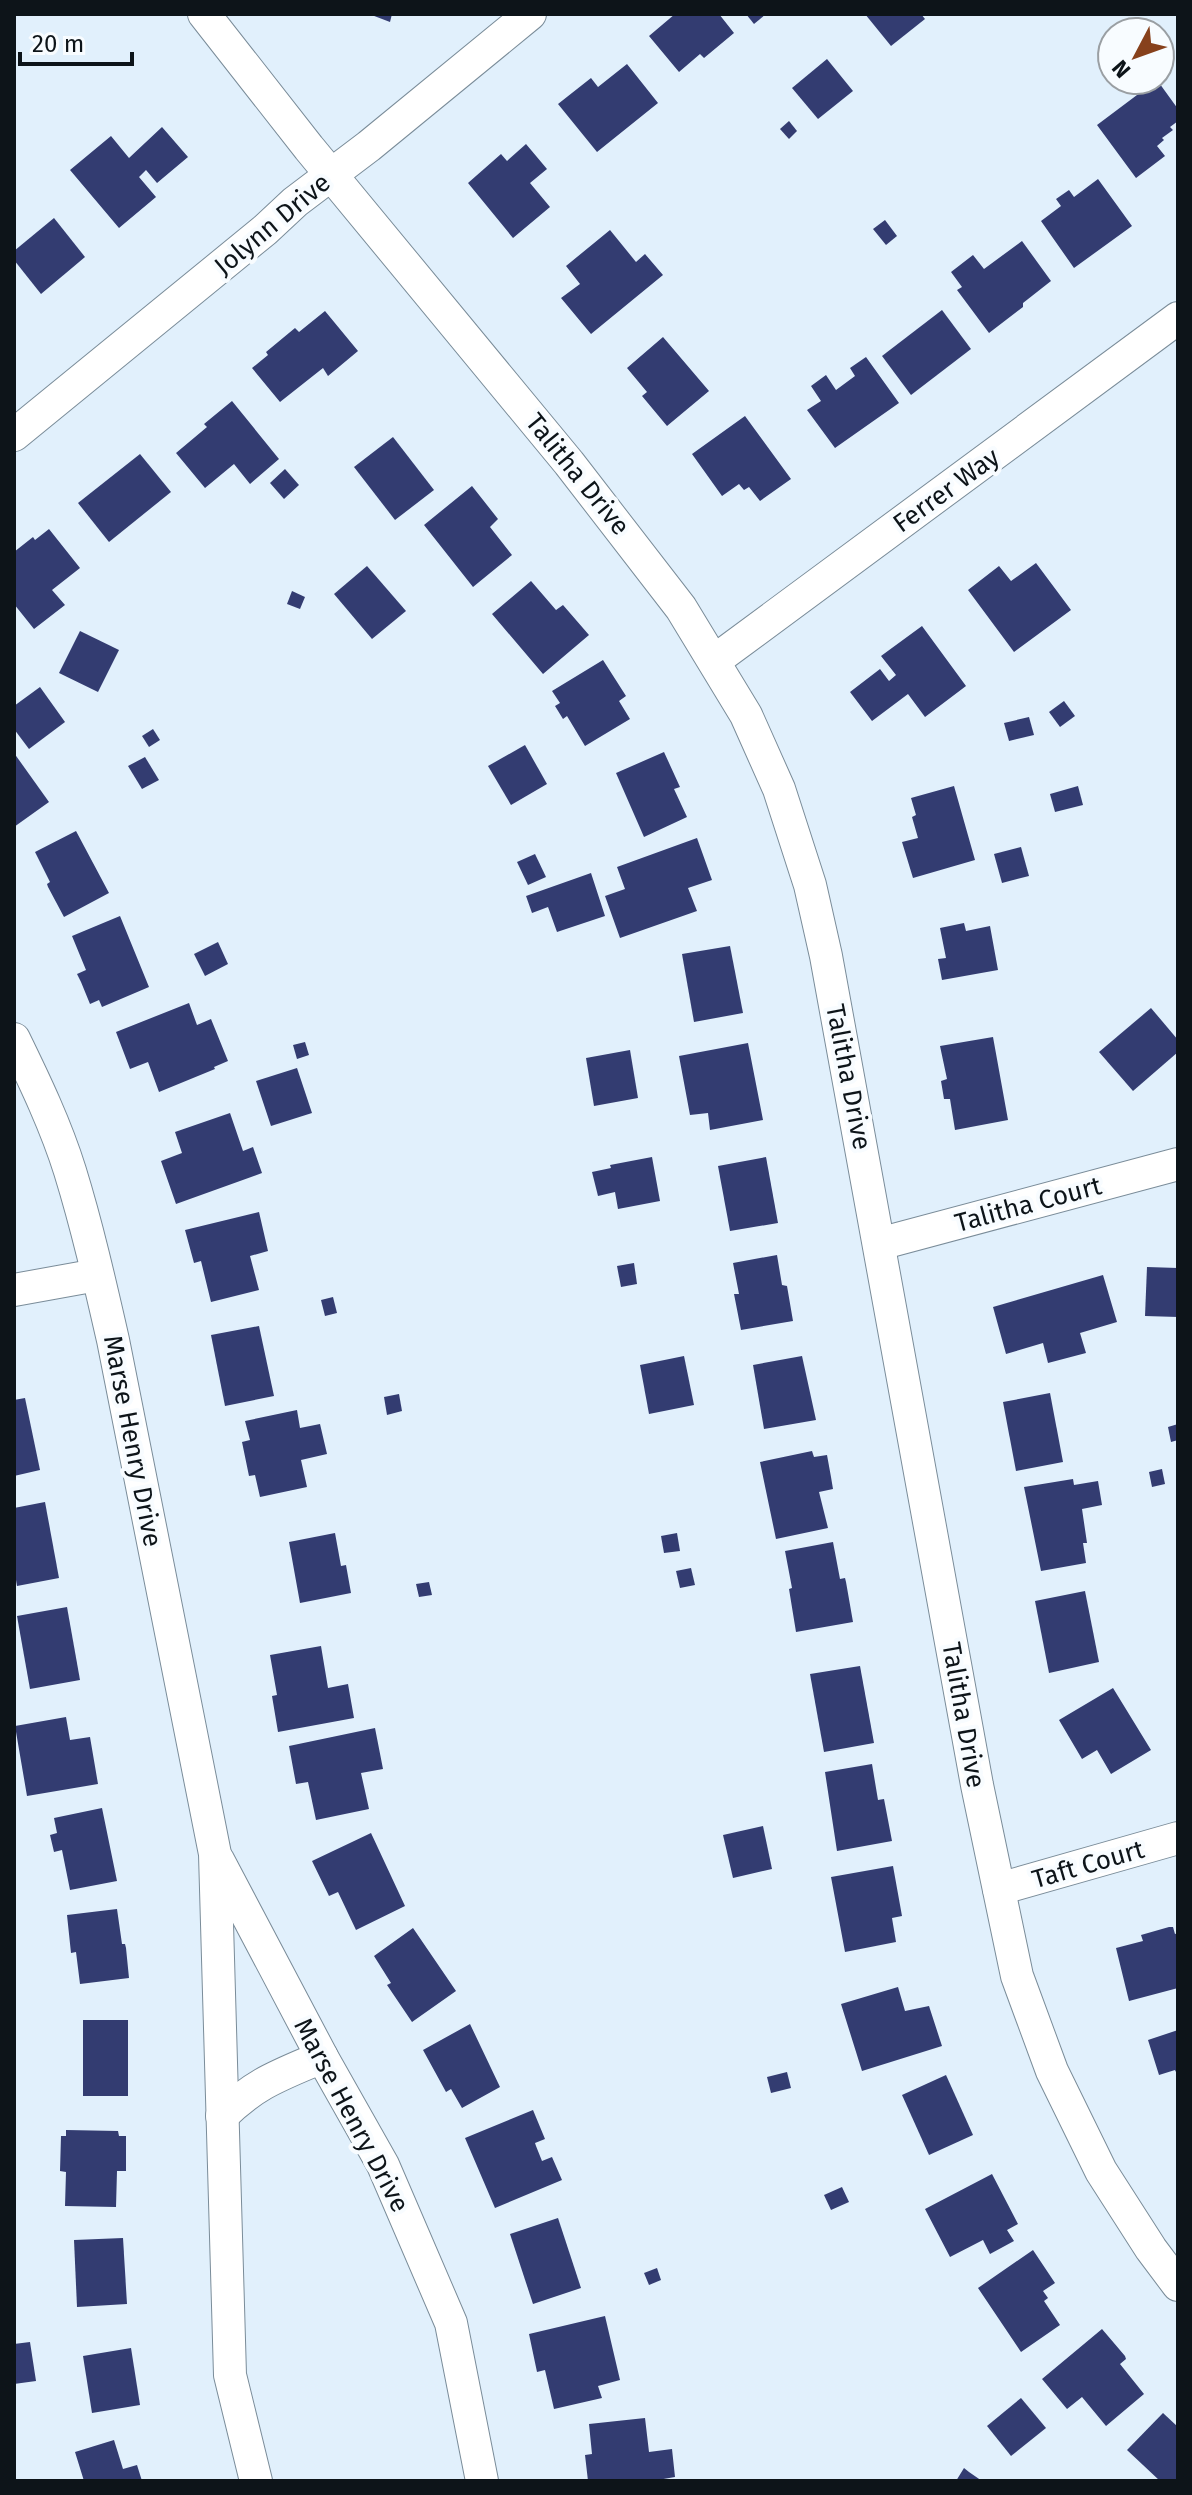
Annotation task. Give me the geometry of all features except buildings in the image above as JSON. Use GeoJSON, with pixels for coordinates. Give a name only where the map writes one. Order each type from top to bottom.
{"type":"FeatureCollection","features":[{"type":"Feature","properties":{"kind":"street","name":"Talitha Drive"},"geometry":{"type":"LineString","coordinates":[[204,14],[647,560],[681,608],[746,715],[779,789],[810,885],[829,971],[977,1785],[1017,1976],[1052,2071],[1101,2171],[1178,2285]]}},
{"type":"Feature","properties":{"kind":"street","name":"Jolynn Drive"},"geometry":{"type":"LineString","coordinates":[[14,435],[331,173],[369,146],[530,14]]}},
{"type":"Feature","properties":{"kind":"street","name":"Ferrer Way"},"geometry":{"type":"LineString","coordinates":[[714,661],[1178,318]]}},
{"type":"Feature","properties":{"kind":"street","name":"Marse Henry Drive"},"geometry":{"type":"LineString","coordinates":[[14,1039],[69,1169],[97,1275],[113,1340],[215,1854],[230,2375],[256,2481]]}},
{"type":"Feature","properties":{"kind":"street","name":"Talitha Court"},"geometry":{"type":"LineString","coordinates":[[879,1244],[1178,1164]]}},
{"type":"Feature","properties":{"kind":"street"},"geometry":{"type":"LineString","coordinates":[[14,1290],[97,1275]]}},
{"type":"Feature","properties":{"kind":"street","name":"Taft Court"},"geometry":{"type":"LineString","coordinates":[[999,1889],[1178,1838]]}},
{"type":"Feature","properties":{"kind":"street","name":"Marse Henry Drive"},"geometry":{"type":"LineString","coordinates":[[215,1854],[383,2165],[451,2323],[482,2481]]}},
{"type":"Feature","properties":{"kind":"street"},"geometry":{"type":"LineString","coordinates":[[222,2116],[243,2095],[268,2080],[322,2057]]}}]}
